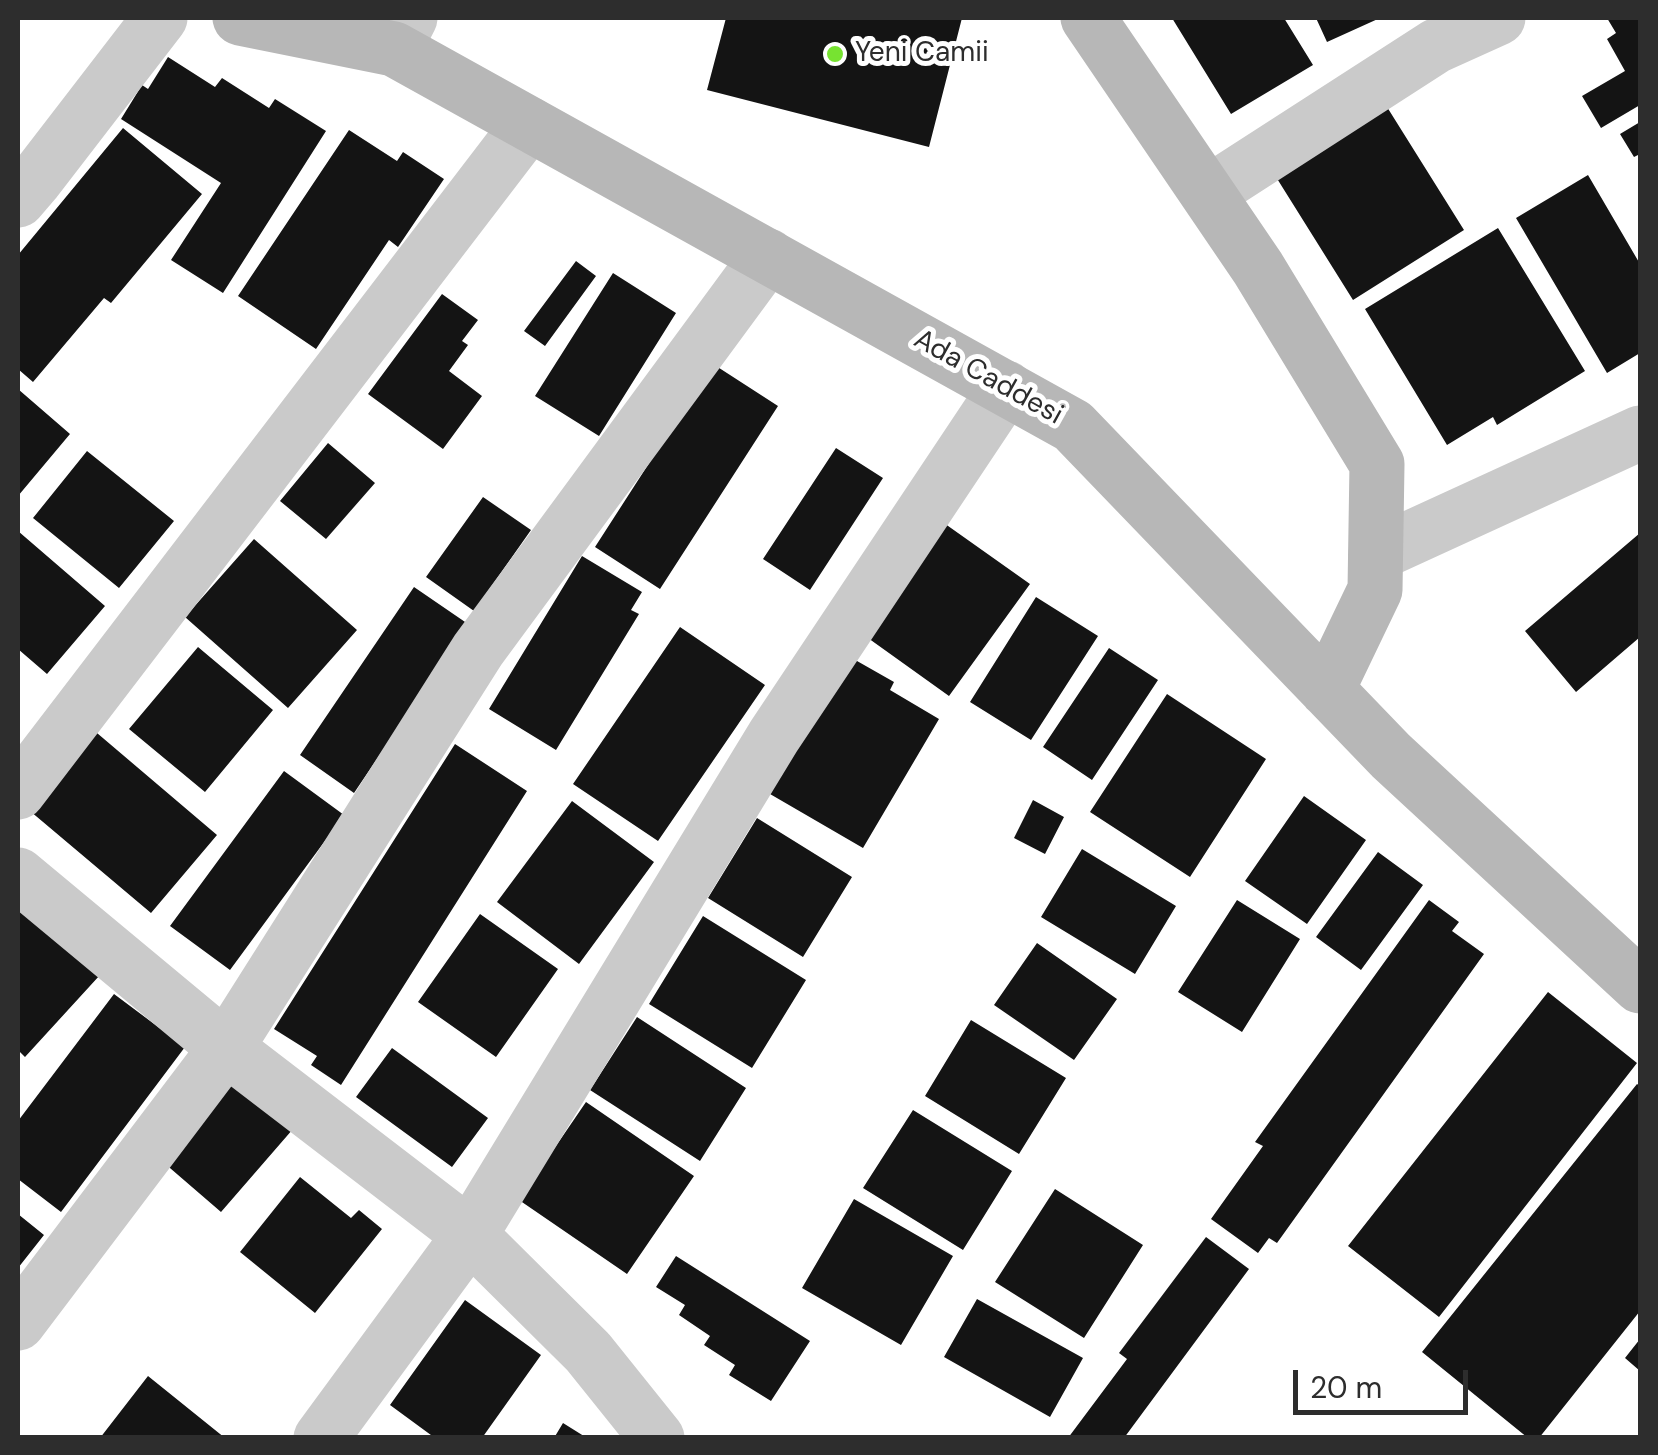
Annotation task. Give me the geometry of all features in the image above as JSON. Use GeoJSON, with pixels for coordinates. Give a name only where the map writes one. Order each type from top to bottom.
{"type":"FeatureCollection","features":[{"type":"Feature","properties":{"kind":"main road","name":"Ada Caddesi"},"geometry":{"type":"LineString","coordinates":[[240,18],[402,33],[529,124],[1073,426],[1391,756],[1640,986]]}},
{"type":"Feature","properties":{"kind":"main road"},"geometry":{"type":"LineString","coordinates":[[1088,18],[1258,268],[1377,464],[1375,590],[1327,690]]}},
{"type":"Feature","properties":{"kind":"street"},"geometry":{"type":"LineString","coordinates":[[18,200],[160,18]]}},
{"type":"Feature","properties":{"kind":"street"},"geometry":{"type":"LineString","coordinates":[[1208,193],[1436,46],[1498,18]]}},
{"type":"Feature","properties":{"kind":"street"},"geometry":{"type":"LineString","coordinates":[[18,792],[529,124]]}},
{"type":"Feature","properties":{"kind":"street"},"geometry":{"type":"LineString","coordinates":[[18,1324],[226,1048],[478,650],[768,256]]}},
{"type":"Feature","properties":{"kind":"street"},"geometry":{"type":"LineString","coordinates":[[320,1438],[470,1235],[774,736],[1006,388]]}},
{"type":"Feature","properties":{"kind":"street"},"geometry":{"type":"LineString","coordinates":[[1376,554],[1640,433]]}},
{"type":"Feature","properties":{"kind":"street"},"geometry":{"type":"LineString","coordinates":[[18,875],[226,1048],[470,1235],[588,1352],[657,1438]]}},
{"type":"Feature","properties":{"kind":"building","name":"Yeni Camii"},"geometry":{"type":"Polygon","coordinates":[[[726,18],[962,18],[929,147],[707,90],[726,18]]]}},
{"type":"Feature","properties":{"kind":"building"},"geometry":{"type":"Polygon","coordinates":[[[1172,18],[1284,18],[1313,65],[1231,114],[1172,18]]]}},
{"type":"Feature","properties":{"kind":"building"},"geometry":{"type":"Polygon","coordinates":[[[1316,18],[1380,18],[1327,42],[1316,18]]]}},
{"type":"Feature","properties":{"kind":"building"},"geometry":{"type":"Polygon","coordinates":[[[1607,18],[1640,18],[1640,105],[1601,128],[1582,96],[1625,71],[1607,39],[1616,33],[1607,18]]]}},
{"type":"Feature","properties":{"kind":"building"},"geometry":{"type":"Polygon","coordinates":[[[168,57],[215,87],[222,78],[269,108],[275,99],[326,131],[223,293],[171,260],[221,183],[121,119],[142,85],[148,89],[168,57]]]}},
{"type":"Feature","properties":{"kind":"building"},"geometry":{"type":"Polygon","coordinates":[[[1382,99],[1464,230],[1353,300],[1271,169],[1382,99]]]}},
{"type":"Feature","properties":{"kind":"building"},"geometry":{"type":"Polygon","coordinates":[[[1640,122],[1640,154],[1634,157],[1620,134],[1640,122]]]}},
{"type":"Feature","properties":{"kind":"building"},"geometry":{"type":"Polygon","coordinates":[[[123,128],[202,194],[111,303],[104,298],[33,382],[18,369],[18,255],[123,128]]]}},
{"type":"Feature","properties":{"kind":"building"},"geometry":{"type":"Polygon","coordinates":[[[349,130],[397,161],[403,152],[444,179],[398,247],[389,240],[316,349],[238,296],[349,130]]]}},
{"type":"Feature","properties":{"kind":"building"},"geometry":{"type":"Polygon","coordinates":[[[1588,175],[1640,264],[1640,353],[1607,373],[1516,218],[1588,175]]]}},
{"type":"Feature","properties":{"kind":"building"},"geometry":{"type":"Polygon","coordinates":[[[1498,228],[1585,371],[1497,425],[1493,417],[1447,445],[1365,309],[1498,228]]]}},
{"type":"Feature","properties":{"kind":"building"},"geometry":{"type":"Polygon","coordinates":[[[576,261],[596,276],[545,346],[524,331],[576,261]]]}},
{"type":"Feature","properties":{"kind":"building"},"geometry":{"type":"Polygon","coordinates":[[[613,273],[676,313],[599,436],[535,396],[613,273]]]}},
{"type":"Feature","properties":{"kind":"building"},"geometry":{"type":"Polygon","coordinates":[[[442,294],[478,320],[462,341],[468,345],[449,371],[482,396],[443,449],[368,394],[442,294]]]}},
{"type":"Feature","properties":{"kind":"building"},"geometry":{"type":"Polygon","coordinates":[[[713,364],[778,406],[660,589],[595,547],[713,364]]]}},
{"type":"Feature","properties":{"kind":"building"},"geometry":{"type":"Polygon","coordinates":[[[18,389],[70,434],[18,496],[18,389]]]}},
{"type":"Feature","properties":{"kind":"building"},"geometry":{"type":"Polygon","coordinates":[[[328,443],[375,483],[326,539],[280,501],[328,443]]]}},
{"type":"Feature","properties":{"kind":"building"},"geometry":{"type":"Polygon","coordinates":[[[836,448],[883,478],[810,590],[763,559],[836,448]]]}},
{"type":"Feature","properties":{"kind":"building"},"geometry":{"type":"Polygon","coordinates":[[[87,451],[174,521],[119,588],[33,518],[87,451]]]}},
{"type":"Feature","properties":{"kind":"building"},"geometry":{"type":"Polygon","coordinates":[[[483,497],[531,530],[474,611],[426,577],[483,497]]]}},
{"type":"Feature","properties":{"kind":"building"},"geometry":{"type":"Polygon","coordinates":[[[934,516],[1030,584],[949,696],[854,628],[934,516]]]}},
{"type":"Feature","properties":{"kind":"building"},"geometry":{"type":"Polygon","coordinates":[[[18,531],[105,606],[47,674],[18,649],[18,531]]]}},
{"type":"Feature","properties":{"kind":"building"},"geometry":{"type":"Polygon","coordinates":[[[1640,533],[1640,637],[1576,692],[1525,631],[1640,533]]]}},
{"type":"Feature","properties":{"kind":"building"},"geometry":{"type":"Polygon","coordinates":[[[254,539],[357,630],[288,708],[185,617],[254,539]]]}},
{"type":"Feature","properties":{"kind":"building"},"geometry":{"type":"Polygon","coordinates":[[[582,556],[642,592],[631,610],[639,614],[556,750],[489,709],[582,556]]]}},
{"type":"Feature","properties":{"kind":"building"},"geometry":{"type":"Polygon","coordinates":[[[414,587],[468,624],[354,793],[300,755],[414,587]]]}},
{"type":"Feature","properties":{"kind":"building"},"geometry":{"type":"Polygon","coordinates":[[[1036,597],[1098,636],[1031,740],[970,702],[1036,597]]]}},
{"type":"Feature","properties":{"kind":"building"},"geometry":{"type":"Polygon","coordinates":[[[680,627],[765,685],[658,841],[573,784],[680,627]]]}},
{"type":"Feature","properties":{"kind":"building"},"geometry":{"type":"Polygon","coordinates":[[[198,647],[273,710],[205,792],[129,729],[198,647]]]}},
{"type":"Feature","properties":{"kind":"building"},"geometry":{"type":"Polygon","coordinates":[[[1109,648],[1158,680],[1092,780],[1043,747],[1109,648]]]}},
{"type":"Feature","properties":{"kind":"building"},"geometry":{"type":"Polygon","coordinates":[[[850,657],[894,682],[890,690],[939,719],[863,848],[770,794],[850,657]]]}},
{"type":"Feature","properties":{"kind":"building"},"geometry":{"type":"Polygon","coordinates":[[[1167,694],[1266,759],[1190,877],[1090,812],[1167,694]]]}},
{"type":"Feature","properties":{"kind":"building"},"geometry":{"type":"Polygon","coordinates":[[[97,733],[217,835],[151,913],[30,811],[97,733]]]}},
{"type":"Feature","properties":{"kind":"building"},"geometry":{"type":"Polygon","coordinates":[[[455,744],[527,791],[341,1085],[311,1065],[317,1056],[274,1029],[455,744]]]}},
{"type":"Feature","properties":{"kind":"building"},"geometry":{"type":"Polygon","coordinates":[[[284,771],[344,815],[230,970],[170,926],[284,771]]]}},
{"type":"Feature","properties":{"kind":"building"},"geometry":{"type":"Polygon","coordinates":[[[1304,796],[1366,840],[1307,924],[1245,881],[1304,796]]]}},
{"type":"Feature","properties":{"kind":"building"},"geometry":{"type":"Polygon","coordinates":[[[1033,800],[1064,817],[1045,854],[1014,838],[1033,800]]]}},
{"type":"Feature","properties":{"kind":"building"},"geometry":{"type":"Polygon","coordinates":[[[572,801],[654,862],[579,964],[497,902],[572,801]]]}},
{"type":"Feature","properties":{"kind":"building"},"geometry":{"type":"Polygon","coordinates":[[[757,818],[852,877],[803,957],[708,898],[757,818]]]}},
{"type":"Feature","properties":{"kind":"building"},"geometry":{"type":"Polygon","coordinates":[[[1082,849],[1176,906],[1135,974],[1041,917],[1082,849]]]}},
{"type":"Feature","properties":{"kind":"building"},"geometry":{"type":"Polygon","coordinates":[[[1378,852],[1423,885],[1361,970],[1316,937],[1378,852]]]}},
{"type":"Feature","properties":{"kind":"building"},"geometry":{"type":"Polygon","coordinates":[[[18,900],[100,975],[25,1057],[18,1050],[18,900]]]}},
{"type":"Feature","properties":{"kind":"building"},"geometry":{"type":"Polygon","coordinates":[[[1237,900],[1300,939],[1242,1032],[1178,992],[1237,900]]]}},
{"type":"Feature","properties":{"kind":"building"},"geometry":{"type":"Polygon","coordinates":[[[1429,900],[1459,922],[1452,931],[1484,954],[1277,1243],[1269,1238],[1258,1253],[1211,1219],[1263,1146],[1255,1142],[1429,900]]]}},
{"type":"Feature","properties":{"kind":"building"},"geometry":{"type":"Polygon","coordinates":[[[480,914],[558,969],[496,1057],[418,1002],[480,914]]]}},
{"type":"Feature","properties":{"kind":"building"},"geometry":{"type":"Polygon","coordinates":[[[703,916],[806,980],[752,1068],[649,1004],[703,916]]]}},
{"type":"Feature","properties":{"kind":"building"},"geometry":{"type":"Polygon","coordinates":[[[1037,943],[1117,999],[1074,1060],[994,1005],[1037,943]]]}},
{"type":"Feature","properties":{"kind":"building"},"geometry":{"type":"Polygon","coordinates":[[[1548,992],[1637,1063],[1439,1317],[1348,1246],[1548,992]]]}},
{"type":"Feature","properties":{"kind":"building"},"geometry":{"type":"Polygon","coordinates":[[[114,994],[185,1047],[61,1212],[18,1179],[18,1121],[114,994]]]}},
{"type":"Feature","properties":{"kind":"building"},"geometry":{"type":"Polygon","coordinates":[[[637,1017],[746,1088],[700,1161],[590,1090],[637,1017]]]}},
{"type":"Feature","properties":{"kind":"building"},"geometry":{"type":"Polygon","coordinates":[[[971,1020],[1066,1078],[1019,1154],[925,1096],[971,1020]]]}},
{"type":"Feature","properties":{"kind":"building"},"geometry":{"type":"Polygon","coordinates":[[[392,1048],[488,1118],[452,1167],[356,1097],[392,1048]]]}},
{"type":"Feature","properties":{"kind":"building"},"geometry":{"type":"Polygon","coordinates":[[[235,1078],[293,1129],[221,1212],[163,1162],[235,1078]]]}},
{"type":"Feature","properties":{"kind":"building"},"geometry":{"type":"Polygon","coordinates":[[[1637,1084],[1640,1311],[1539,1438],[1528,1438],[1422,1352],[1637,1084]]]}},
{"type":"Feature","properties":{"kind":"building"},"geometry":{"type":"Polygon","coordinates":[[[586,1102],[694,1176],[627,1274],[519,1200],[586,1102]]]}},
{"type":"Feature","properties":{"kind":"building"},"geometry":{"type":"Polygon","coordinates":[[[913,1110],[1012,1171],[963,1250],[863,1188],[913,1110]]]}},
{"type":"Feature","properties":{"kind":"building"},"geometry":{"type":"Polygon","coordinates":[[[300,1177],[351,1218],[359,1210],[382,1229],[315,1313],[240,1252],[300,1177]]]}},
{"type":"Feature","properties":{"kind":"building"},"geometry":{"type":"Polygon","coordinates":[[[1055,1189],[1143,1245],[1084,1338],[995,1282],[1055,1189]]]}},
{"type":"Feature","properties":{"kind":"building"},"geometry":{"type":"Polygon","coordinates":[[[854,1199],[953,1256],[901,1345],[802,1288],[854,1199]]]}},
{"type":"Feature","properties":{"kind":"building"},"geometry":{"type":"Polygon","coordinates":[[[18,1214],[44,1235],[18,1268],[18,1214]]]}},
{"type":"Feature","properties":{"kind":"building"},"geometry":{"type":"Polygon","coordinates":[[[1206,1237],[1249,1269],[1124,1438],[1068,1438],[1127,1359],[1119,1353],[1206,1237]]]}},
{"type":"Feature","properties":{"kind":"building"},"geometry":{"type":"Polygon","coordinates":[[[676,1256],[810,1341],[771,1401],[729,1375],[735,1365],[704,1345],[710,1336],[679,1315],[685,1305],[656,1287],[676,1256]]]}},
{"type":"Feature","properties":{"kind":"building"},"geometry":{"type":"Polygon","coordinates":[[[977,1299],[1083,1358],[1050,1417],[944,1357],[977,1299]]]}},
{"type":"Feature","properties":{"kind":"building"},"geometry":{"type":"Polygon","coordinates":[[[465,1300],[541,1355],[482,1438],[435,1438],[390,1405],[465,1300]]]}},
{"type":"Feature","properties":{"kind":"building"},"geometry":{"type":"Polygon","coordinates":[[[1640,1339],[1640,1371],[1625,1358],[1640,1339]]]}},
{"type":"Feature","properties":{"kind":"building"},"geometry":{"type":"Polygon","coordinates":[[[148,1376],[225,1438],[100,1438],[148,1376]]]}},
{"type":"Feature","properties":{"kind":"building"},"geometry":{"type":"Polygon","coordinates":[[[563,1423],[587,1438],[554,1438],[563,1423]]]}},
{"type":"Feature","properties":{"kind":"place","name":"Yeni Camii"},"geometry":{"type":"Point","coordinates":[835,54]}}]}
